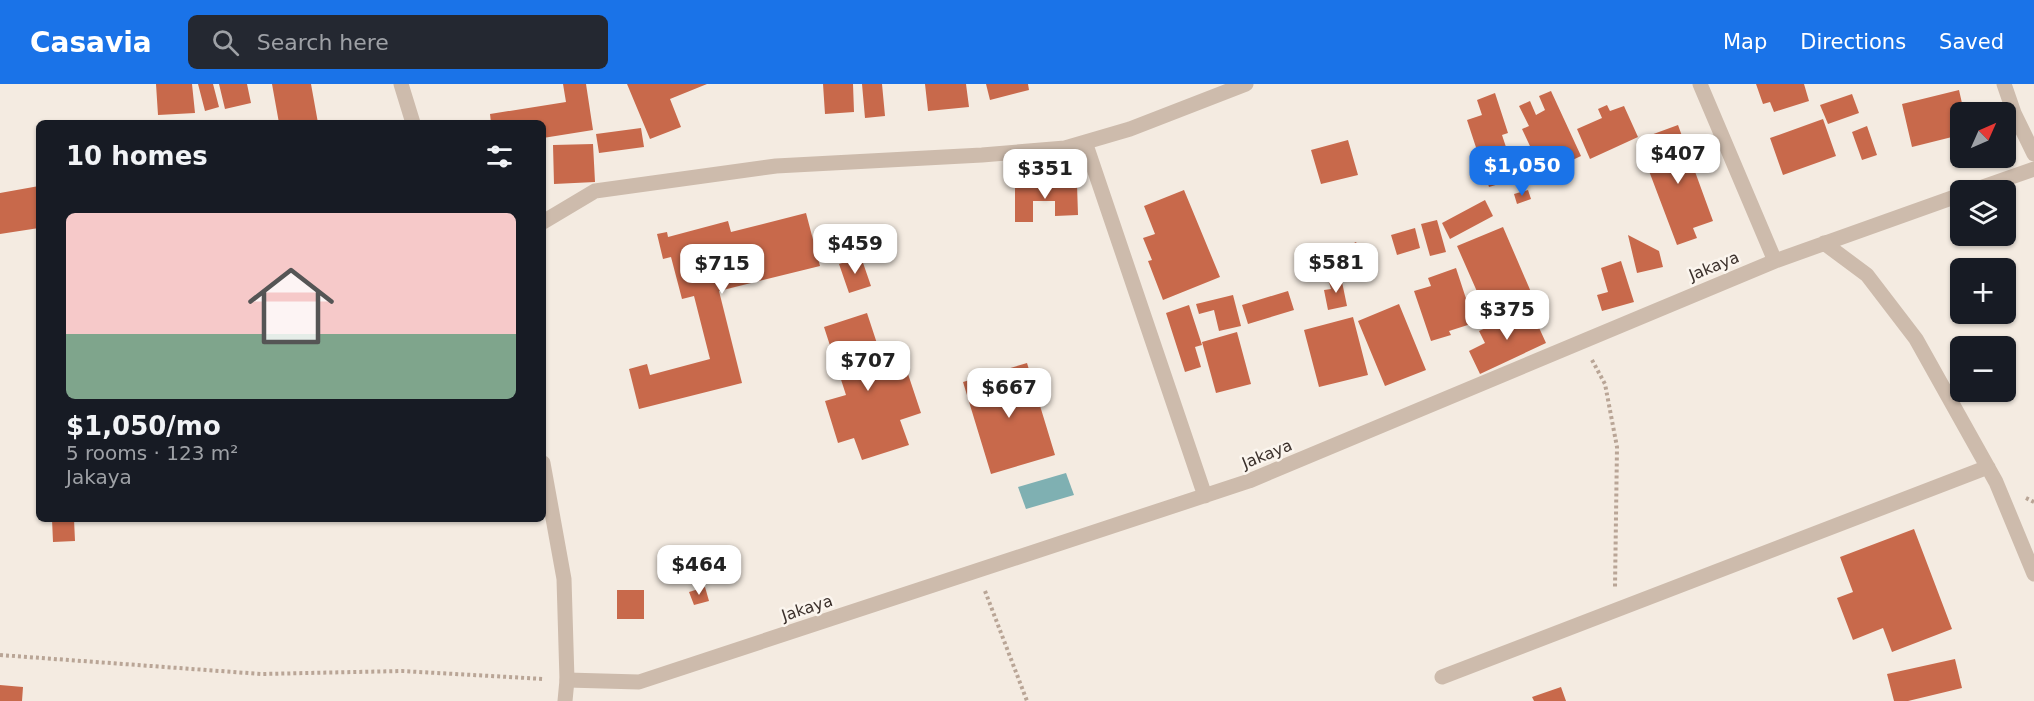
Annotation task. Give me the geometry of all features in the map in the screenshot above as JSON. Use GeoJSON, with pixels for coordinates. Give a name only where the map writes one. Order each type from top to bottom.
{"type":"FeatureCollection","features":[{"type":"Feature","properties":{"kind":"street"},"geometry":{"type":"LineString","coordinates":[[401,84],[412,120]]}},
{"type":"Feature","properties":{"kind":"street"},"geometry":{"type":"LineString","coordinates":[[546,220],[595,191],[776,166],[1065,148],[1130,129],[1246,84]]}},
{"type":"Feature","properties":{"kind":"street"},"geometry":{"type":"LineString","coordinates":[[1700,84],[1775,261]]}},
{"type":"Feature","properties":{"kind":"street"},"geometry":{"type":"LineString","coordinates":[[2004,84],[2014,113],[2034,154]]}},
{"type":"Feature","properties":{"kind":"street"},"geometry":{"type":"LineString","coordinates":[[1085,142],[1205,496]]}},
{"type":"Feature","properties":{"kind":"street"},"geometry":{"type":"LineString","coordinates":[[2003,180],[2034,169]]}},
{"type":"Feature","properties":{"kind":"street","name":"Jakaya"},"geometry":{"type":"LineString","coordinates":[[567,680],[639,682],[1249,482],[1775,261],[1950,199]]}},
{"type":"Feature","properties":{"kind":"street"},"geometry":{"type":"LineString","coordinates":[[1824,243],[1867,275],[1910,330],[1996,482],[2034,574]]}},
{"type":"Feature","properties":{"kind":"street"},"geometry":{"type":"LineString","coordinates":[[1442,676],[1988,467]]}},
{"type":"Feature","properties":{"kind":"street"},"geometry":{"type":"LineString","coordinates":[[546,480],[564,579],[567,680],[565,701]]}},
{"type":"Feature","properties":{"kind":"path"},"geometry":{"type":"LineString","coordinates":[[1581,341],[1605,384],[1617,447],[1615,610]]}},
{"type":"Feature","properties":{"kind":"path"},"geometry":{"type":"LineString","coordinates":[[977,571],[1027,701]]}},
{"type":"Feature","properties":{"kind":"path"},"geometry":{"type":"LineString","coordinates":[[0,655],[261,674],[402,671],[567,680]]}},
{"type":"Feature","properties":{"kind":"water"},"geometry":{"type":"Polygon","coordinates":[[[1066,473],[1074,495],[1026,509],[1018,487],[1066,473]]]}},
{"type":"Feature","properties":{"kind":"building"},"geometry":{"type":"Polygon","coordinates":[[[156,84],[192,84],[195,113],[158,115],[156,84]]]}},
{"type":"Feature","properties":{"kind":"building"},"geometry":{"type":"Polygon","coordinates":[[[198,84],[213,84],[219,107],[205,111],[198,84]]]}},
{"type":"Feature","properties":{"kind":"building"},"geometry":{"type":"Polygon","coordinates":[[[219,84],[247,84],[251,103],[225,109],[219,84]]]}},
{"type":"Feature","properties":{"kind":"building"},"geometry":{"type":"Polygon","coordinates":[[[272,84],[311,84],[317,120],[278,120],[272,84]]]}},
{"type":"Feature","properties":{"kind":"building"},"geometry":{"type":"Polygon","coordinates":[[[563,84],[586,84],[593,130],[546,138],[546,120],[491,120],[490,114],[566,102],[563,84]]]}},
{"type":"Feature","properties":{"kind":"building"},"geometry":{"type":"Polygon","coordinates":[[[627,84],[707,84],[670,99],[681,127],[650,139],[627,84]]]}},
{"type":"Feature","properties":{"kind":"building"},"geometry":{"type":"Polygon","coordinates":[[[823,84],[853,84],[854,112],[825,114],[823,84]]]}},
{"type":"Feature","properties":{"kind":"building"},"geometry":{"type":"Polygon","coordinates":[[[862,84],[882,84],[885,116],[865,118],[862,84]]]}},
{"type":"Feature","properties":{"kind":"building"},"geometry":{"type":"Polygon","coordinates":[[[925,84],[966,84],[969,107],[928,111],[925,84]]]}},
{"type":"Feature","properties":{"kind":"building"},"geometry":{"type":"Polygon","coordinates":[[[986,84],[1028,84],[1029,90],[990,100],[986,84]]]}},
{"type":"Feature","properties":{"kind":"building"},"geometry":{"type":"Polygon","coordinates":[[[1756,84],[1804,84],[1809,101],[1774,112],[1770,102],[1763,104],[1756,84]]]}},
{"type":"Feature","properties":{"kind":"building"},"geometry":{"type":"Polygon","coordinates":[[[1959,90],[1962,102],[1950,102],[1950,138],[1912,147],[1902,104],[1959,90]]]}},
{"type":"Feature","properties":{"kind":"building"},"geometry":{"type":"Polygon","coordinates":[[[1551,91],[1581,156],[1543,174],[1522,129],[1529,126],[1519,106],[1530,101],[1536,115],[1545,110],[1539,96],[1551,91]]]}},
{"type":"Feature","properties":{"kind":"building"},"geometry":{"type":"Polygon","coordinates":[[[1495,93],[1508,133],[1502,135],[1508,153],[1517,150],[1525,176],[1489,187],[1467,120],[1482,115],[1477,100],[1495,93]]]}},
{"type":"Feature","properties":{"kind":"building"},"geometry":{"type":"Polygon","coordinates":[[[1852,94],[1859,113],[1828,124],[1820,105],[1852,94]]]}},
{"type":"Feature","properties":{"kind":"building"},"geometry":{"type":"Polygon","coordinates":[[[1607,105],[1610,111],[1624,106],[1638,137],[1590,159],[1577,129],[1602,118],[1598,109],[1607,105]]]}},
{"type":"Feature","properties":{"kind":"building"},"geometry":{"type":"Polygon","coordinates":[[[1823,119],[1836,156],[1783,175],[1770,138],[1823,119]]]}},
{"type":"Feature","properties":{"kind":"building"},"geometry":{"type":"Polygon","coordinates":[[[1678,125],[1713,221],[1693,228],[1697,238],[1677,245],[1646,163],[1657,159],[1648,136],[1678,125]]]}},
{"type":"Feature","properties":{"kind":"building"},"geometry":{"type":"Polygon","coordinates":[[[1867,126],[1877,155],[1862,160],[1852,132],[1867,126]]]}},
{"type":"Feature","properties":{"kind":"building"},"geometry":{"type":"Polygon","coordinates":[[[641,128],[644,147],[599,153],[596,134],[641,128]]]}},
{"type":"Feature","properties":{"kind":"building"},"geometry":{"type":"Polygon","coordinates":[[[1348,140],[1358,175],[1321,184],[1311,150],[1348,140]]]}},
{"type":"Feature","properties":{"kind":"building"},"geometry":{"type":"Polygon","coordinates":[[[593,144],[595,182],[554,184],[553,145],[593,144]]]}},
{"type":"Feature","properties":{"kind":"building"},"geometry":{"type":"Polygon","coordinates":[[[1077,184],[1078,215],[1055,216],[1055,201],[1033,201],[1033,222],[1015,222],[1015,185],[1077,184]]]}},
{"type":"Feature","properties":{"kind":"building"},"geometry":{"type":"Polygon","coordinates":[[[36,187],[36,228],[0,234],[0,193],[36,187]]]}},
{"type":"Feature","properties":{"kind":"building"},"geometry":{"type":"Polygon","coordinates":[[[1184,190],[1220,277],[1163,300],[1148,261],[1152,260],[1143,238],[1155,234],[1144,206],[1184,190]]]}},
{"type":"Feature","properties":{"kind":"building"},"geometry":{"type":"Polygon","coordinates":[[[1528,190],[1531,199],[1517,204],[1514,194],[1528,190]]]}},
{"type":"Feature","properties":{"kind":"building"},"geometry":{"type":"Polygon","coordinates":[[[1485,200],[1493,216],[1450,239],[1442,223],[1485,200]]]}},
{"type":"Feature","properties":{"kind":"building"},"geometry":{"type":"Polygon","coordinates":[[[806,213],[820,266],[719,291],[742,383],[639,409],[629,369],[647,364],[650,375],[710,359],[694,296],[682,299],[671,257],[663,259],[657,234],[667,232],[668,237],[728,221],[731,232],[806,213]]]}},
{"type":"Feature","properties":{"kind":"building"},"geometry":{"type":"Polygon","coordinates":[[[1437,220],[1446,252],[1430,256],[1421,224],[1437,220]]]}},
{"type":"Feature","properties":{"kind":"building"},"geometry":{"type":"Polygon","coordinates":[[[1503,227],[1531,292],[1486,312],[1457,246],[1503,227]]]}},
{"type":"Feature","properties":{"kind":"building"},"geometry":{"type":"Polygon","coordinates":[[[1415,228],[1420,248],[1397,255],[1391,235],[1415,228]]]}},
{"type":"Feature","properties":{"kind":"building"},"geometry":{"type":"Polygon","coordinates":[[[1628,235],[1659,251],[1663,267],[1637,273],[1628,235]]]}},
{"type":"Feature","properties":{"kind":"building"},"geometry":{"type":"Polygon","coordinates":[[[1356,242],[1365,259],[1339,272],[1330,255],[1356,242]]]}},
{"type":"Feature","properties":{"kind":"building"},"geometry":{"type":"Polygon","coordinates":[[[861,257],[871,286],[849,293],[839,264],[861,257]]]}},
{"type":"Feature","properties":{"kind":"building"},"geometry":{"type":"Polygon","coordinates":[[[1621,261],[1634,302],[1602,311],[1597,295],[1608,292],[1601,268],[1621,261]]]}},
{"type":"Feature","properties":{"kind":"building"},"geometry":{"type":"Polygon","coordinates":[[[1456,268],[1474,323],[1449,331],[1451,335],[1431,341],[1414,291],[1431,286],[1428,278],[1456,268]]]}},
{"type":"Feature","properties":{"kind":"building"},"geometry":{"type":"Polygon","coordinates":[[[1341,277],[1347,306],[1328,310],[1324,290],[1331,289],[1328,279],[1341,277]]]}},
{"type":"Feature","properties":{"kind":"building"},"geometry":{"type":"Polygon","coordinates":[[[1288,291],[1294,310],[1248,324],[1242,305],[1288,291]]]}},
{"type":"Feature","properties":{"kind":"building"},"geometry":{"type":"Polygon","coordinates":[[[1233,295],[1241,326],[1219,331],[1214,310],[1199,314],[1196,304],[1233,295]]]}},
{"type":"Feature","properties":{"kind":"building"},"geometry":{"type":"Polygon","coordinates":[[[1399,304],[1426,370],[1385,386],[1358,321],[1399,304]]]}},
{"type":"Feature","properties":{"kind":"building"},"geometry":{"type":"Polygon","coordinates":[[[1189,305],[1202,345],[1195,347],[1201,367],[1185,372],[1166,313],[1189,305]]]}},
{"type":"Feature","properties":{"kind":"building"},"geometry":{"type":"Polygon","coordinates":[[[1530,308],[1546,343],[1480,374],[1469,351],[1485,343],[1479,331],[1530,308]]]}},
{"type":"Feature","properties":{"kind":"building"},"geometry":{"type":"Polygon","coordinates":[[[867,313],[889,380],[908,374],[921,413],[900,420],[909,445],[862,460],[854,438],[838,443],[825,401],[846,395],[824,327],[867,313]]]}},
{"type":"Feature","properties":{"kind":"building"},"geometry":{"type":"Polygon","coordinates":[[[1353,317],[1368,375],[1319,387],[1304,330],[1353,317]]]}},
{"type":"Feature","properties":{"kind":"building"},"geometry":{"type":"Polygon","coordinates":[[[1237,332],[1251,384],[1216,393],[1202,342],[1237,332]]]}},
{"type":"Feature","properties":{"kind":"building"},"geometry":{"type":"Polygon","coordinates":[[[1027,363],[1055,455],[991,474],[963,382],[1027,363]]]}},
{"type":"Feature","properties":{"kind":"building"},"geometry":{"type":"Polygon","coordinates":[[[52,522],[74,522],[75,541],[53,542],[52,522]]]}},
{"type":"Feature","properties":{"kind":"building"},"geometry":{"type":"Polygon","coordinates":[[[1914,529],[1952,629],[1892,652],[1883,628],[1853,640],[1837,598],[1853,592],[1840,557],[1914,529]]]}},
{"type":"Feature","properties":{"kind":"building"},"geometry":{"type":"Polygon","coordinates":[[[705,587],[709,601],[694,605],[689,592],[705,587]]]}},
{"type":"Feature","properties":{"kind":"building"},"geometry":{"type":"Polygon","coordinates":[[[617,590],[644,590],[644,619],[617,619],[617,590]]]}},
{"type":"Feature","properties":{"kind":"building"},"geometry":{"type":"Polygon","coordinates":[[[1955,659],[1962,688],[1908,701],[1894,701],[1887,674],[1955,659]]]}},
{"type":"Feature","properties":{"kind":"building"},"geometry":{"type":"Polygon","coordinates":[[[0,685],[23,687],[22,701],[0,701],[0,685]]]}},
{"type":"Feature","properties":{"kind":"building"},"geometry":{"type":"Polygon","coordinates":[[[1561,687],[1566,701],[1534,701],[1532,697],[1561,687]]]}}]}
